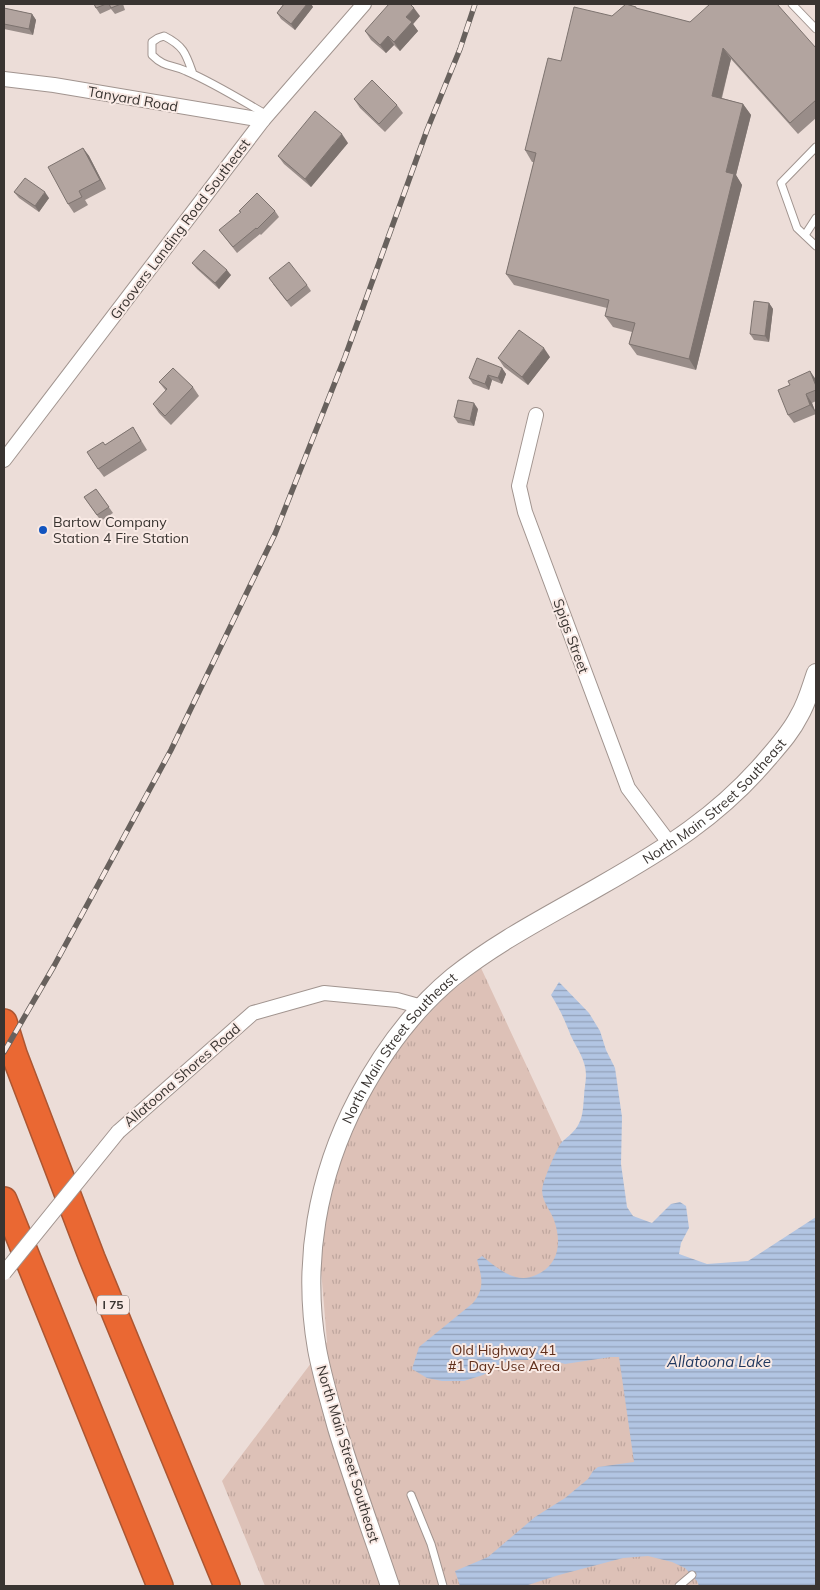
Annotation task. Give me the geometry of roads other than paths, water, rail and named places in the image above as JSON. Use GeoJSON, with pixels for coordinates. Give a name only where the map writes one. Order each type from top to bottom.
{"type":"FeatureCollection","features":[{"type":"Feature","properties":{"kind":"highway","name":"I 75"},"geometry":{"type":"LineString","coordinates":[[4,1022],[14,1054],[89,1249],[227,1586]]}},
{"type":"Feature","properties":{"kind":"highway"},"geometry":{"type":"LineString","coordinates":[[4,1200],[160,1586]]}},
{"type":"Feature","properties":{"kind":"street","name":"Groovers Landing Road Southeast"},"geometry":{"type":"LineString","coordinates":[[4,460],[265,118],[364,4]]}},
{"type":"Feature","properties":{"kind":"street","name":"Tanyard Road"},"geometry":{"type":"LineString","coordinates":[[4,80],[54,85],[265,118]]}},
{"type":"Feature","properties":{"kind":"street","name":"Spigs Street"},"geometry":{"type":"LineString","coordinates":[[536,415],[519,486],[525,512],[628,788],[670,844]]}},
{"type":"Feature","properties":{"kind":"street","name":"North Main Street Southeast"},"geometry":{"type":"LineString","coordinates":[[390,1586],[345,1454],[323,1376],[313,1317],[312,1262],[316,1216],[327,1170],[342,1131],[378,1062],[401,1030],[422,1007],[451,979],[508,938],[670,844],[711,815],[759,769],[790,732],[801,714],[816,673]]}},
{"type":"Feature","properties":{"kind":"street","name":"Allatoona Shores Road"},"geometry":{"type":"LineString","coordinates":[[4,1273],[118,1132],[253,1013],[324,993],[397,1000],[422,1007]]}},
{"type":"Feature","properties":{"kind":"lane"},"geometry":{"type":"LineString","coordinates":[[792,4],[816,29]]}},
{"type":"Feature","properties":{"kind":"lane"},"geometry":{"type":"LineString","coordinates":[[193,74],[179,44],[164,36],[152,42],[152,55],[158,61],[167,66],[193,74],[265,118]]}},
{"type":"Feature","properties":{"kind":"lane"},"geometry":{"type":"LineString","coordinates":[[816,147],[780,184],[797,228],[816,246]]}},
{"type":"Feature","properties":{"kind":"lane"},"geometry":{"type":"LineString","coordinates":[[805,235],[816,218]]}},
{"type":"Feature","properties":{"kind":"lane"},"geometry":{"type":"LineString","coordinates":[[411,1495],[431,1544],[443,1586]]}},
{"type":"Feature","properties":{"kind":"lane"},"geometry":{"type":"LineString","coordinates":[[679,1586],[692,1575]]}},
{"type":"Feature","properties":{"kind":"water","name":"Allatoona Lake"},"geometry":{"type":"Polygon","coordinates":[[[559,982],[589,1013],[600,1031],[606,1050],[615,1068],[622,1117],[621,1164],[627,1207],[633,1216],[652,1223],[671,1204],[680,1202],[686,1206],[689,1228],[681,1243],[679,1254],[707,1264],[748,1261],[816,1217],[816,1586],[699,1586],[685,1568],[672,1562],[648,1556],[623,1558],[525,1586],[460,1586],[455,1571],[488,1557],[535,1517],[565,1498],[588,1479],[598,1467],[634,1462],[619,1357],[565,1364],[550,1360],[516,1360],[506,1362],[483,1375],[464,1381],[442,1381],[427,1378],[412,1369],[419,1347],[477,1298],[481,1282],[477,1260],[482,1256],[507,1274],[514,1277],[529,1278],[544,1271],[550,1265],[557,1252],[558,1237],[554,1220],[542,1190],[548,1170],[559,1146],[579,1124],[583,1109],[586,1075],[583,1059],[551,995],[559,982]]]}},
{"type":"Feature","properties":{"kind":"railway"},"geometry":{"type":"LineString","coordinates":[[4,1052],[54,966],[171,750],[275,534],[345,357],[475,4]]}},
{"type":"Feature","properties":{"kind":"place","name":"Bartow Company Station 4 Fire Station"},"geometry":{"type":"Point","coordinates":[43,530]}},
{"type":"Feature","properties":{"kind":"park label","name":"Old Highway 41 #1 Day-Use Area"},"geometry":{"type":"Point","coordinates":[504,1358]}}]}
